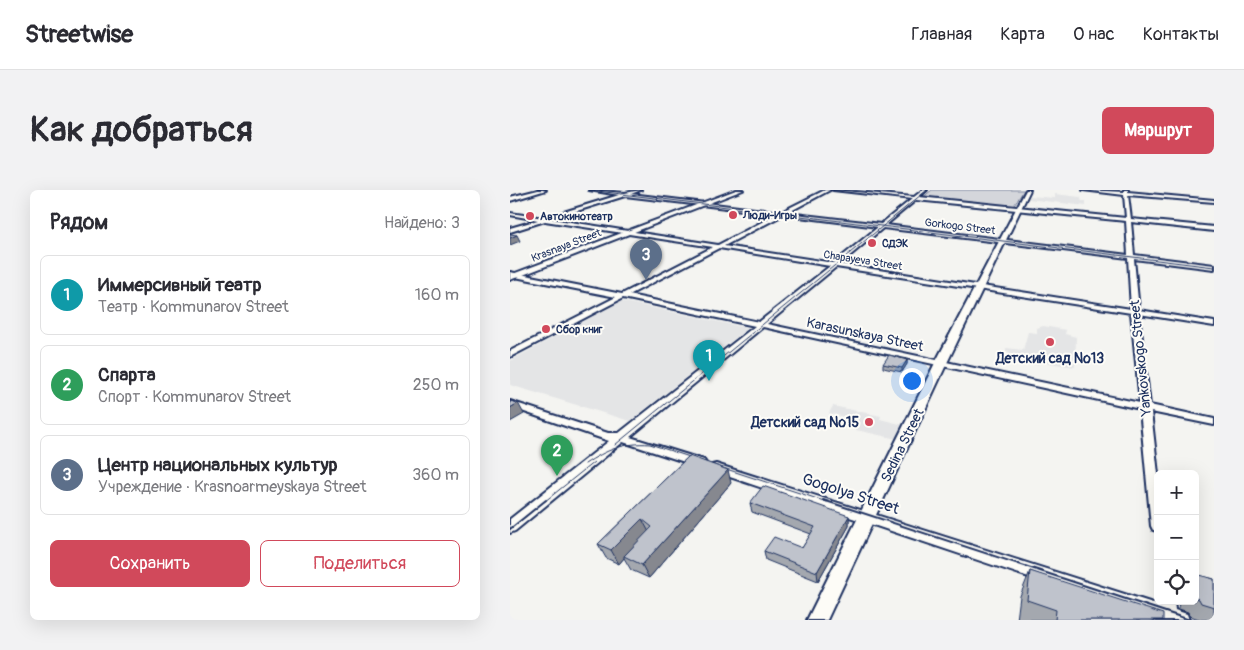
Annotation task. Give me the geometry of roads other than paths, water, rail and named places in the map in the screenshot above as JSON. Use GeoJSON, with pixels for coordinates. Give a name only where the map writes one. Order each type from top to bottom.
{"type":"FeatureCollection","features":[{"type":"Feature","properties":{"kind":"main road"},"geometry":{"type":"LineString","coordinates":[[510,198],[542,190]]}},
{"type":"Feature","properties":{"kind":"main road","name":"Krasnaya Street"},"geometry":{"type":"LineString","coordinates":[[512,275],[740,190]]}},
{"type":"Feature","properties":{"kind":"main road","name":"Sedina Street"},"geometry":{"type":"LineString","coordinates":[[817,620],[940,365],[1028,190]]}},
{"type":"Feature","properties":{"kind":"street","name":"Gorkogo Street"},"geometry":{"type":"LineString","coordinates":[[591,190],[1214,267]]}},
{"type":"Feature","properties":{"kind":"street"},"geometry":{"type":"LineString","coordinates":[[510,230],[640,190]]}},
{"type":"Feature","properties":{"kind":"street"},"geometry":{"type":"LineString","coordinates":[[510,354],[828,190]]}},
{"type":"Feature","properties":{"kind":"street"},"geometry":{"type":"LineString","coordinates":[[835,190],[1214,228]]}},
{"type":"Feature","properties":{"kind":"street"},"geometry":{"type":"LineString","coordinates":[[510,526],[834,266],[925,190]]}},
{"type":"Feature","properties":{"kind":"street"},"geometry":{"type":"LineString","coordinates":[[1085,190],[1214,201]]}},
{"type":"Feature","properties":{"kind":"street","name":"Yankovskogo Street"},"geometry":{"type":"LineString","coordinates":[[1126,192],[1135,312],[1157,515]]}},
{"type":"Feature","properties":{"kind":"street","name":"Chapayeva Street"},"geometry":{"type":"LineString","coordinates":[[510,214],[1214,324]]}},
{"type":"Feature","properties":{"kind":"street","name":"Karasunskaya Street"},"geometry":{"type":"LineString","coordinates":[[512,275],[623,296],[1214,422]]}},
{"type":"Feature","properties":{"kind":"street","name":"Gogolya Street"},"geometry":{"type":"LineString","coordinates":[[510,404],[607,437],[621,438],[1170,614]]}},
{"type":"Feature","properties":{"kind":"tram line"},"geometry":{"type":"LineString","coordinates":[[589,190],[883,226]]}},
{"type":"Feature","properties":{"kind":"tram line"},"geometry":{"type":"LineString","coordinates":[[883,226],[927,190]]}},
{"type":"Feature","properties":{"kind":"tram line"},"geometry":{"type":"LineString","coordinates":[[615,445],[883,226]]}},
{"type":"Feature","properties":{"kind":"tram line"},"geometry":{"type":"LineString","coordinates":[[883,226],[1214,267]]}},
{"type":"Feature","properties":{"kind":"tram line"},"geometry":{"type":"LineString","coordinates":[[585,464],[616,448],[632,444],[650,444],[827,502]]}},
{"type":"Feature","properties":{"kind":"tram line"},"geometry":{"type":"LineString","coordinates":[[544,502],[594,462]]}},
{"type":"Feature","properties":{"kind":"tram line"},"geometry":{"type":"LineString","coordinates":[[510,529],[546,500]]}},
{"type":"Feature","properties":{"kind":"tram line"},"geometry":{"type":"LineString","coordinates":[[823,500],[1190,620]]}},
{"type":"Feature","properties":{"kind":"place","name":"Люди-Игры"},"geometry":{"type":"Point","coordinates":[733,215]}},
{"type":"Feature","properties":{"kind":"place","name":"Автокинотеатр"},"geometry":{"type":"Point","coordinates":[530,216]}},
{"type":"Feature","properties":{"kind":"place","name":"СДЭК"},"geometry":{"type":"Point","coordinates":[872,243]}},
{"type":"Feature","properties":{"kind":"place","name":"Центр национальных культур"},"geometry":{"type":"Point","coordinates":[646,280]}},
{"type":"Feature","properties":{"kind":"place","name":"Сбор книг"},"geometry":{"type":"Point","coordinates":[546,329]}},
{"type":"Feature","properties":{"kind":"place","name":"Детский сад №13"},"geometry":{"type":"Point","coordinates":[1050,342]}},
{"type":"Feature","properties":{"kind":"place","name":"Иммерсивный театр"},"geometry":{"type":"Point","coordinates":[709,381]}},
{"type":"Feature","properties":{"kind":"place","name":"Детский сад №15"},"geometry":{"type":"Point","coordinates":[869,422]}},
{"type":"Feature","properties":{"kind":"place","name":"Спарта"},"geometry":{"type":"Point","coordinates":[557,476]}}]}
